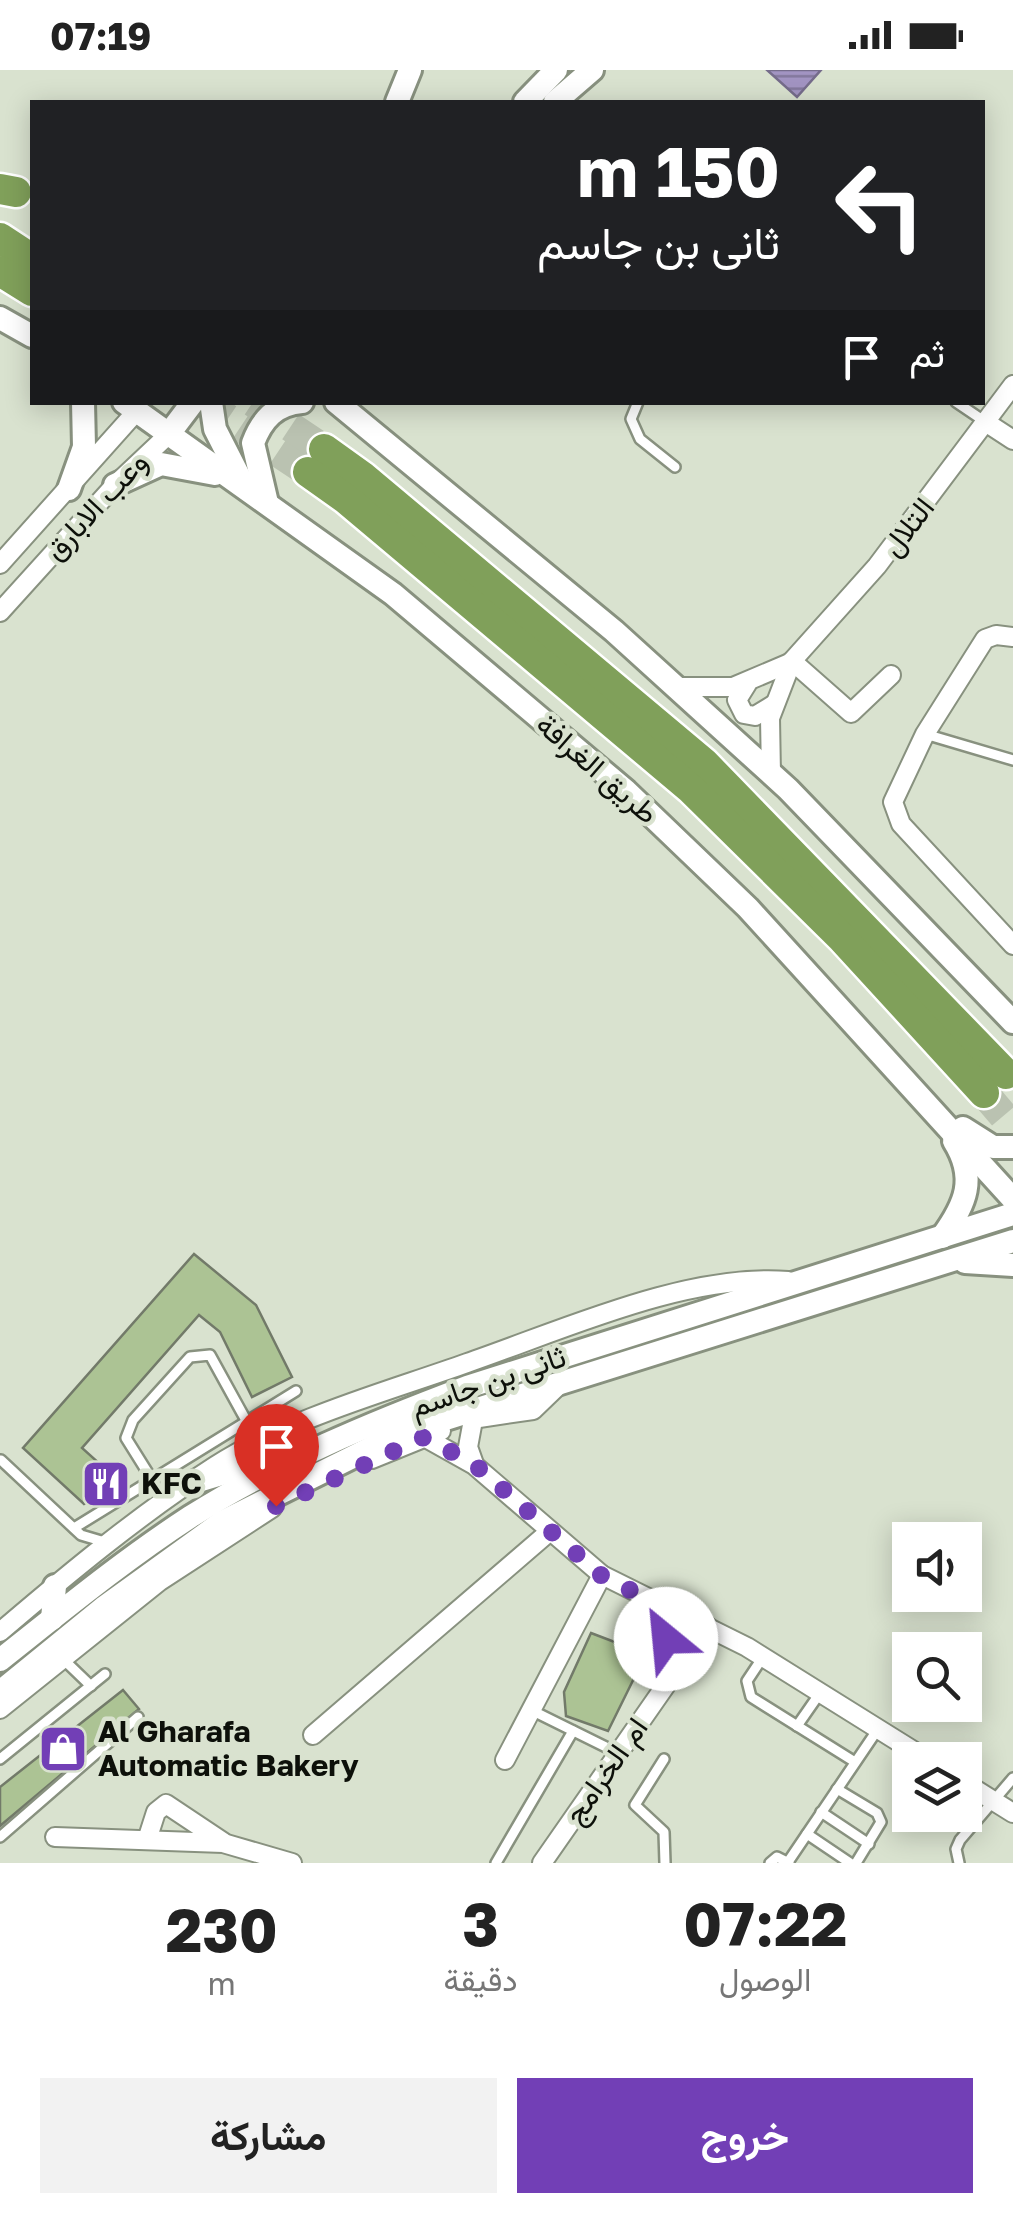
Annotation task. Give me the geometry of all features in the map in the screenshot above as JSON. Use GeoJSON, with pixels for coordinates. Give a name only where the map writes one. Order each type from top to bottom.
{"type":"FeatureCollection","features":[{"type":"Feature","properties":{"kind":"highway"},"geometry":{"type":"LineString","coordinates":[[0,238],[30,258]]}},
{"type":"Feature","properties":{"kind":"highway"},"geometry":{"type":"LineString","coordinates":[[0,272],[30,290]]}},
{"type":"Feature","properties":{"kind":"highway","name":"طريق الغرافة"},"geometry":{"type":"LineString","coordinates":[[316,461],[691,790],[995,1083]]}},
{"type":"Feature","properties":{"kind":"main road"},"geometry":{"type":"LineString","coordinates":[[398,100],[410,70]]}},
{"type":"Feature","properties":{"kind":"main road"},"geometry":{"type":"LineString","coordinates":[[527,100],[556,70]]}},
{"type":"Feature","properties":{"kind":"main road"},"geometry":{"type":"LineString","coordinates":[[557,100],[592,70]]}},
{"type":"Feature","properties":{"kind":"main road"},"geometry":{"type":"LineString","coordinates":[[0,318],[30,335]]}},
{"type":"Feature","properties":{"kind":"main road"},"geometry":{"type":"LineString","coordinates":[[69,489],[84,447],[84,405]]}},
{"type":"Feature","properties":{"kind":"main road","name":"طريق الغرافة"},"geometry":{"type":"LineString","coordinates":[[140,405],[168,435],[393,594],[626,791],[748,908],[1013,1198]]}},
{"type":"Feature","properties":{"kind":"main road"},"geometry":{"type":"LineString","coordinates":[[168,435],[173,405]]}},
{"type":"Feature","properties":{"kind":"main road","name":"وعب الابارق"},"geometry":{"type":"LineString","coordinates":[[168,435],[191,405]]}},
{"type":"Feature","properties":{"kind":"main road"},"geometry":{"type":"LineString","coordinates":[[211,405],[215,429],[244,487]]}},
{"type":"Feature","properties":{"kind":"main road"},"geometry":{"type":"LineString","coordinates":[[267,503],[252,443],[266,418],[286,405]]}},
{"type":"Feature","properties":{"kind":"main road"},"geometry":{"type":"LineString","coordinates":[[339,405],[614,631],[771,774],[1013,1022]]}},
{"type":"Feature","properties":{"kind":"main road"},"geometry":{"type":"LineString","coordinates":[[115,485],[143,470],[172,463],[244,487]]}},
{"type":"Feature","properties":{"kind":"main road"},"geometry":{"type":"LineString","coordinates":[[928,1101],[976,1139],[993,1147],[1013,1147]]}},
{"type":"Feature","properties":{"kind":"main road"},"geometry":{"type":"LineString","coordinates":[[928,1101],[960,1152],[969,1181],[964,1206],[942,1238]]}},
{"type":"Feature","properties":{"kind":"main road","name":"ثانى بن جاسم"},"geometry":{"type":"LineString","coordinates":[[0,1660],[190,1517],[276,1468],[380,1419],[466,1386],[1013,1214]]}},
{"type":"Feature","properties":{"kind":"main road","name":"ثانى بن جاسم"},"geometry":{"type":"LineString","coordinates":[[0,1692],[103,1608],[222,1522],[401,1433],[564,1378],[1013,1241]]}},
{"type":"Feature","properties":{"kind":"main road"},"geometry":{"type":"LineString","coordinates":[[947,1262],[1013,1265]]}},
{"type":"Feature","properties":{"kind":"main road"},"geometry":{"type":"LineString","coordinates":[[195,1482],[251,1465],[276,1468]]}},
{"type":"Feature","properties":{"kind":"main road"},"geometry":{"type":"LineString","coordinates":[[192,1563],[222,1522]]}},
{"type":"Feature","properties":{"kind":"main road"},"geometry":{"type":"LineString","coordinates":[[52,1619],[55,1586]]}},
{"type":"Feature","properties":{"kind":"street","name":"التلال"},"geometry":{"type":"LineString","coordinates":[[792,661],[878,566],[1013,385]]}},
{"type":"Feature","properties":{"kind":"street","name":"وعب الابارق"},"geometry":{"type":"LineString","coordinates":[[0,564],[140,405]]}},
{"type":"Feature","properties":{"kind":"street"},"geometry":{"type":"LineString","coordinates":[[988,423],[1013,440]]}},
{"type":"Feature","properties":{"kind":"street","name":"وعب الابارق"},"geometry":{"type":"LineString","coordinates":[[0,612],[115,485],[168,435]]}},
{"type":"Feature","properties":{"kind":"street"},"geometry":{"type":"LineString","coordinates":[[1013,637],[996,634],[986,639],[925,734],[893,802],[896,816],[1013,945]]}},
{"type":"Feature","properties":{"kind":"street"},"geometry":{"type":"LineString","coordinates":[[674,687],[704,690],[748,684],[792,661]]}},
{"type":"Feature","properties":{"kind":"street"},"geometry":{"type":"LineString","coordinates":[[792,661],[850,713],[891,674]]}},
{"type":"Feature","properties":{"kind":"street"},"geometry":{"type":"LineString","coordinates":[[771,774],[768,746],[773,705],[792,661]]}},
{"type":"Feature","properties":{"kind":"street"},"geometry":{"type":"LineString","coordinates":[[748,684],[737,700],[744,714],[755,716],[773,705]]}},
{"type":"Feature","properties":{"kind":"street","name":"ثانى بن جاسم"},"geometry":{"type":"LineString","coordinates":[[0,1632],[109,1543],[258,1442],[319,1416],[589,1320],[724,1284],[798,1282]]}},
{"type":"Feature","properties":{"kind":"street","name":"ثانى بن جاسم"},"geometry":{"type":"LineString","coordinates":[[0,1709],[151,1588],[299,1493],[424,1437],[474,1420],[533,1410],[564,1378]]}},
{"type":"Feature","properties":{"kind":"street"},"geometry":{"type":"LineString","coordinates":[[474,1420],[468,1447],[474,1464]]}},
{"type":"Feature","properties":{"kind":"street"},"geometry":{"type":"LineString","coordinates":[[424,1437],[474,1464],[602,1576],[707,1626],[899,1742]]}},
{"type":"Feature","properties":{"kind":"street"},"geometry":{"type":"LineString","coordinates":[[312,1735],[550,1532]]}},
{"type":"Feature","properties":{"kind":"street"},"geometry":{"type":"LineString","coordinates":[[505,1760],[602,1576]]}},
{"type":"Feature","properties":{"kind":"street"},"geometry":{"type":"LineString","coordinates":[[652,1601],[666,1639],[670,1679]]}},
{"type":"Feature","properties":{"kind":"street","name":"ام الخرامج"},"geometry":{"type":"LineString","coordinates":[[542,1863],[707,1626]]}},
{"type":"Feature","properties":{"kind":"street"},"geometry":{"type":"LineString","coordinates":[[982,1794],[1013,1813]]}},
{"type":"Feature","properties":{"kind":"street"},"geometry":{"type":"LineString","coordinates":[[147,1840],[156,1812],[166,1804],[223,1843]]}},
{"type":"Feature","properties":{"kind":"street"},"geometry":{"type":"LineString","coordinates":[[54,1837],[223,1843],[285,1861]]}},
{"type":"Feature","properties":{"kind":"lane"},"geometry":{"type":"LineString","coordinates":[[637,405],[631,420],[640,439],[675,468]]}},
{"type":"Feature","properties":{"kind":"lane"},"geometry":{"type":"LineString","coordinates":[[961,405],[988,423]]}},
{"type":"Feature","properties":{"kind":"lane"},"geometry":{"type":"LineString","coordinates":[[925,734],[1013,760]]}},
{"type":"Feature","properties":{"kind":"lane"},"geometry":{"type":"LineString","coordinates":[[166,1502],[128,1447],[128,1428],[196,1353],[210,1355],[215,1361],[258,1442]]}},
{"type":"Feature","properties":{"kind":"lane"},"geometry":{"type":"LineString","coordinates":[[78,1531],[150,1480],[296,1391]]}},
{"type":"Feature","properties":{"kind":"lane"},"geometry":{"type":"LineString","coordinates":[[2,1460],[78,1531],[109,1543]]}},
{"type":"Feature","properties":{"kind":"lane"},"geometry":{"type":"LineString","coordinates":[[78,1531],[90,1558]]}},
{"type":"Feature","properties":{"kind":"lane"},"geometry":{"type":"LineString","coordinates":[[763,1658],[747,1681],[748,1694],[856,1762]]}},
{"type":"Feature","properties":{"kind":"lane"},"geometry":{"type":"LineString","coordinates":[[63,1659],[91,1686]]}},
{"type":"Feature","properties":{"kind":"lane"},"geometry":{"type":"LineString","coordinates":[[0,1759],[106,1674]]}},
{"type":"Feature","properties":{"kind":"lane"},"geometry":{"type":"LineString","coordinates":[[797,1726],[820,1693]]}},
{"type":"Feature","properties":{"kind":"lane"},"geometry":{"type":"LineString","coordinates":[[531,1710],[618,1753]]}},
{"type":"Feature","properties":{"kind":"lane"},"geometry":{"type":"LineString","coordinates":[[0,1837],[138,1717]]}},
{"type":"Feature","properties":{"kind":"lane"},"geometry":{"type":"LineString","coordinates":[[770,1863],[777,1857],[788,1863],[878,1729]]}},
{"type":"Feature","properties":{"kind":"lane"},"geometry":{"type":"LineString","coordinates":[[496,1863],[574,1731]]}},
{"type":"Feature","properties":{"kind":"lane"},"geometry":{"type":"LineString","coordinates":[[664,1759],[635,1805],[664,1832],[665,1863]]}},
{"type":"Feature","properties":{"kind":"lane"},"geometry":{"type":"LineString","coordinates":[[959,1863],[956,1848],[960,1840],[1013,1778]]}},
{"type":"Feature","properties":{"kind":"lane"},"geometry":{"type":"LineString","coordinates":[[807,1834],[853,1863],[869,1844],[880,1826],[880,1817],[838,1789]]}},
{"type":"Feature","properties":{"kind":"lane"},"geometry":{"type":"LineString","coordinates":[[822,1812],[869,1844]]}},
{"type":"Feature","properties":{"kind":"shaded area"},"geometry":{"type":"Polygon","coordinates":[[[767,70],[821,70],[797,97],[767,70]]]}},
{"type":"Feature","properties":{"kind":"building"},"geometry":{"type":"Polygon","coordinates":[[[194,1254],[256,1305],[292,1377],[252,1397],[220,1332],[199,1315],[82,1448],[121,1483],[84,1504],[23,1448],[194,1254]]]}},
{"type":"Feature","properties":{"kind":"building"},"geometry":{"type":"Polygon","coordinates":[[[591,1633],[646,1654],[608,1731],[566,1716],[564,1692],[591,1633]]]}},
{"type":"Feature","properties":{"kind":"building"},"geometry":{"type":"Polygon","coordinates":[[[123,1690],[139,1709],[0,1826],[0,1787],[123,1690]]]}},
{"type":"Feature","properties":{"kind":"tunnel"},"geometry":{"type":"LineString","coordinates":[[208,405],[308,472]]}},
{"type":"Feature","properties":{"kind":"tunnel"},"geometry":{"type":"LineString","coordinates":[[258,405],[324,449]]}},
{"type":"Feature","properties":{"kind":"tunnel"},"geometry":{"type":"LineString","coordinates":[[984,1093],[1013,1127]]}},
{"type":"Feature","properties":{"kind":"place","name":"KFC"},"geometry":{"type":"Point","coordinates":[106,1484]}},
{"type":"Feature","properties":{"kind":"place","name":"Al Gharafa Automatic Bakery"},"geometry":{"type":"Point","coordinates":[63,1749]}},
{"type":"Feature","properties":{"kind":"route"},"geometry":{"type":"LineString","coordinates":[[276,1506],[424,1437],[474,1464],[602,1576],[652,1601],[666,1639]]}}]}
